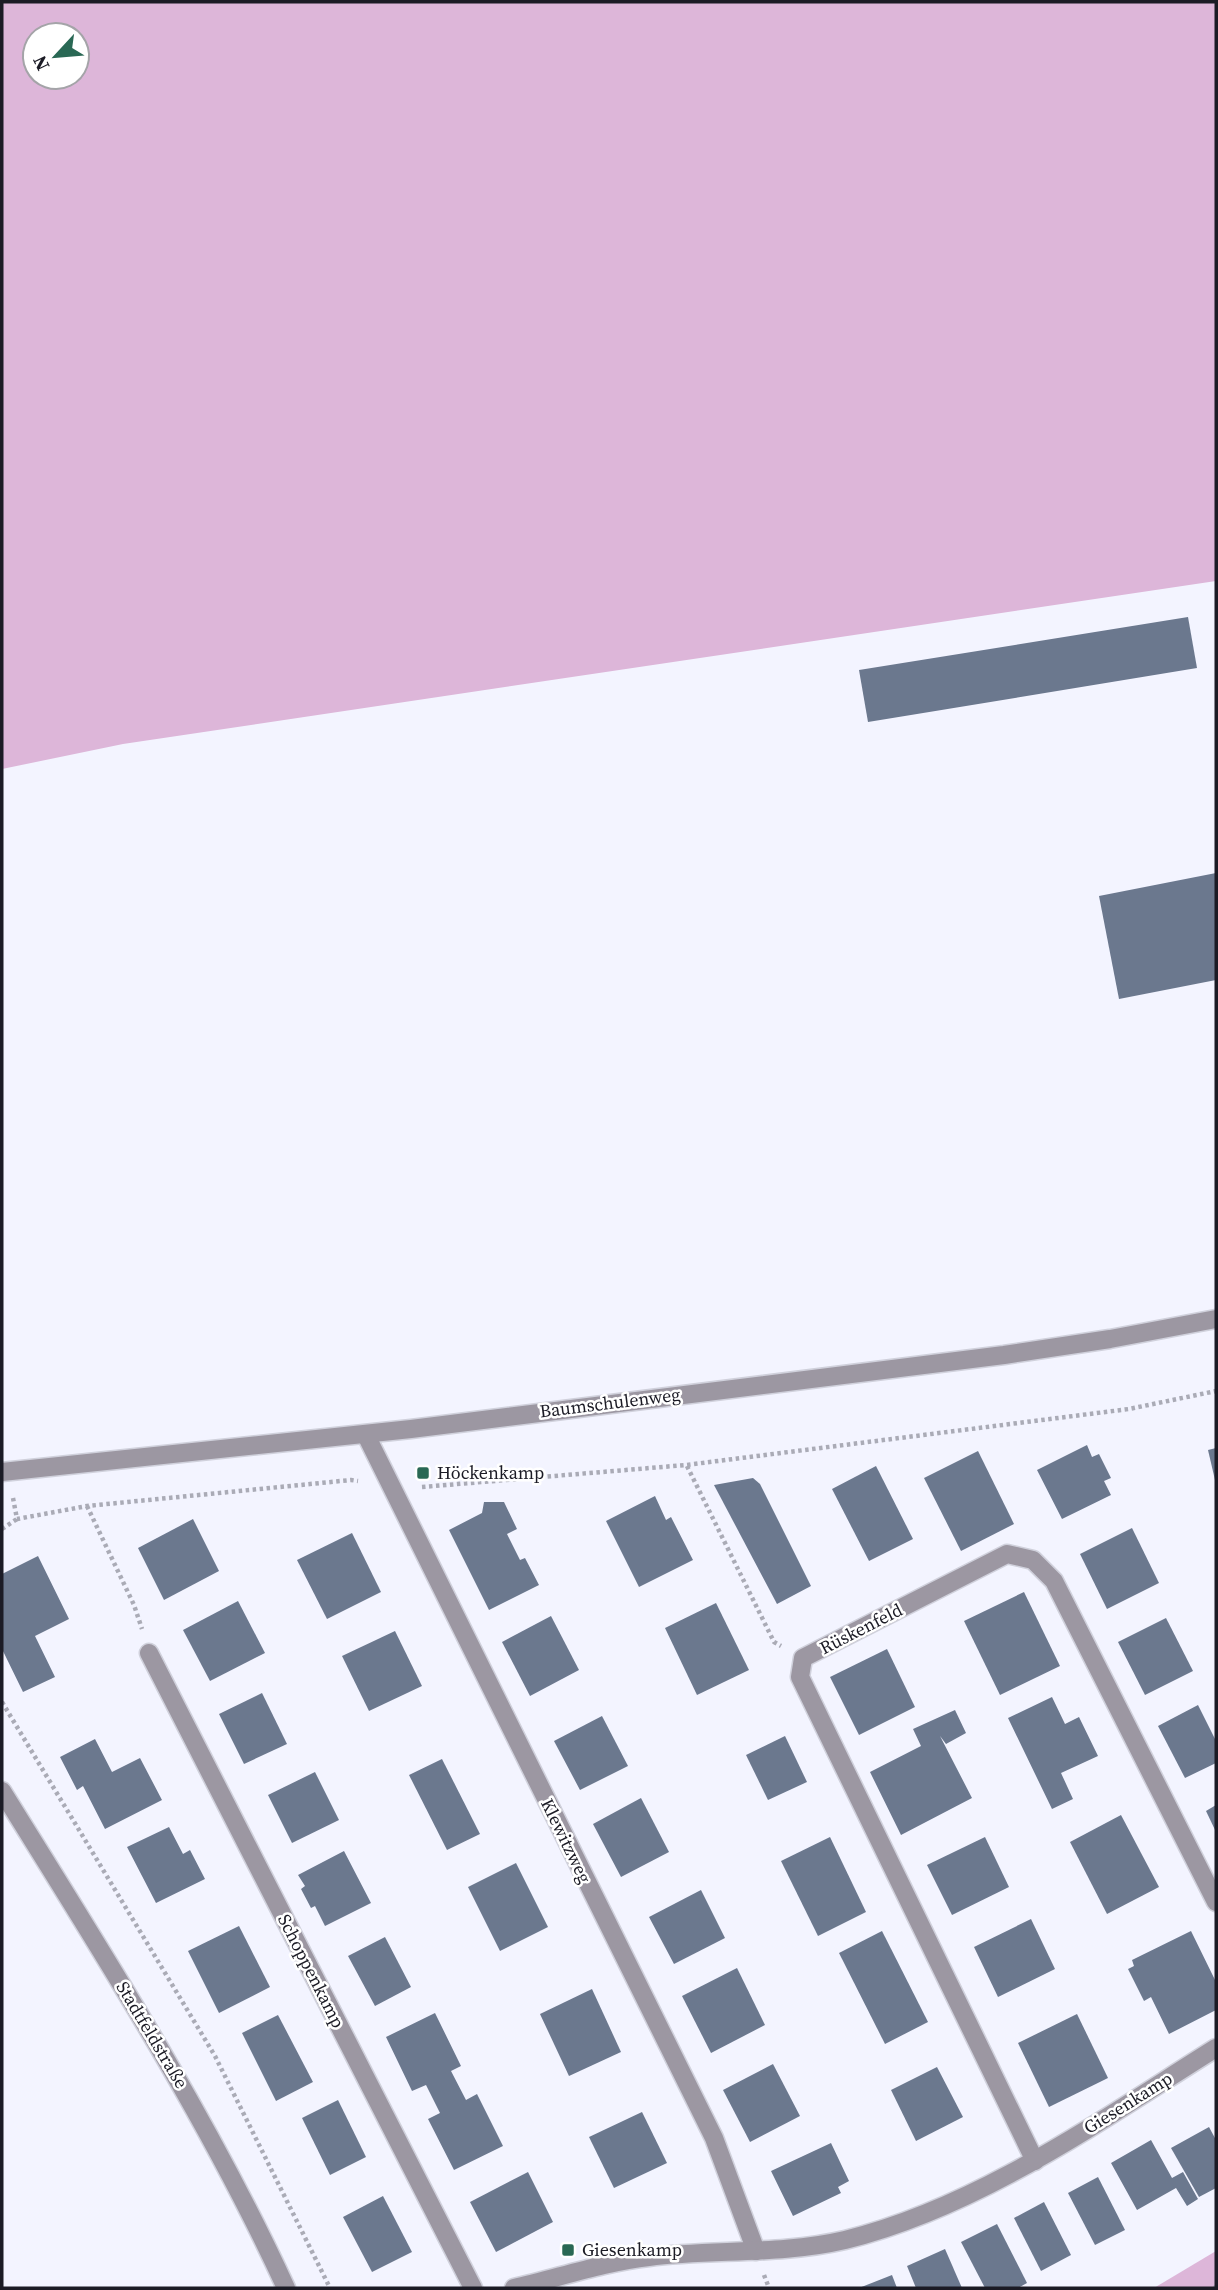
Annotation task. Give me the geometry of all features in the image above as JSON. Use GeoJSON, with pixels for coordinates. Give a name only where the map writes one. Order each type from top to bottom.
{"type":"FeatureCollection","features":[{"type":"Feature","properties":{"kind":"street","name":"Baumschulenweg"},"geometry":{"type":"LineString","coordinates":[[5,1472],[366,1434],[1004,1355],[1110,1339],[1216,1318]]}},
{"type":"Feature","properties":{"kind":"street","name":"Klewitzweg"},"geometry":{"type":"LineString","coordinates":[[366,1434],[714,2138],[756,2251]]}},
{"type":"Feature","properties":{"kind":"street","name":"Rüskenfeld"},"geometry":{"type":"LineString","coordinates":[[1035,2161],[800,1677],[803,1658],[1007,1554],[1033,1560],[1054,1581],[1216,1902]]}},
{"type":"Feature","properties":{"kind":"street","name":"Schoppenkamp"},"geometry":{"type":"LineString","coordinates":[[149,1653],[474,2288]]}},
{"type":"Feature","properties":{"kind":"street","name":"Stadtfeldstraße"},"geometry":{"type":"LineString","coordinates":[[2,1791],[172,2065],[249,2208],[286,2288]]}},
{"type":"Feature","properties":{"kind":"street","name":"Giesenkamp"},"geometry":{"type":"LineString","coordinates":[[514,2288],[648,2257],[756,2251],[844,2240],[929,2211],[1035,2161],[1216,2048]]}},
{"type":"Feature","properties":{"kind":"path"},"geometry":{"type":"LineString","coordinates":[[2,1528],[16,1519],[87,1506],[351,1479],[392,1490],[686,1465],[1129,1409],[1216,1391]]}},
{"type":"Feature","properties":{"kind":"path"},"geometry":{"type":"LineString","coordinates":[[686,1465],[774,1642],[803,1658]]}},
{"type":"Feature","properties":{"kind":"path"},"geometry":{"type":"LineString","coordinates":[[5,1472],[16,1519]]}},
{"type":"Feature","properties":{"kind":"path"},"geometry":{"type":"LineString","coordinates":[[87,1506],[134,1605],[149,1653]]}},
{"type":"Feature","properties":{"kind":"path"},"geometry":{"type":"LineString","coordinates":[[2,1702],[215,2056],[330,2288]]}},
{"type":"Feature","properties":{"kind":"shaded area"},"geometry":{"type":"Polygon","coordinates":[[[2,2],[1216,2],[1216,581],[123,744],[2,769],[2,2]]]}},
{"type":"Feature","properties":{"kind":"shaded area"},"geometry":{"type":"Polygon","coordinates":[[[1216,2251],[1216,2288],[1154,2288],[1216,2251]]]}},
{"type":"Feature","properties":{"kind":"building"},"geometry":{"type":"Polygon","coordinates":[[[1188,617],[1197,668],[868,722],[859,670],[1188,617]]]}},
{"type":"Feature","properties":{"kind":"building"},"geometry":{"type":"Polygon","coordinates":[[[1216,873],[1216,980],[1119,999],[1099,896],[1216,873]]]}},
{"type":"Feature","properties":{"kind":"building"},"geometry":{"type":"Polygon","coordinates":[[[1087,1445],[1092,1457],[1099,1454],[1111,1478],[1104,1481],[1111,1495],[1062,1519],[1037,1470],[1087,1445]]]}},
{"type":"Feature","properties":{"kind":"building"},"geometry":{"type":"Polygon","coordinates":[[[1216,1448],[1216,1480],[1215,1480],[1208,1450],[1216,1448]]]}},
{"type":"Feature","properties":{"kind":"building"},"geometry":{"type":"Polygon","coordinates":[[[978,1451],[1014,1524],[961,1551],[924,1478],[978,1451]]]}},
{"type":"Feature","properties":{"kind":"building"},"geometry":{"type":"Polygon","coordinates":[[[876,1466],[913,1539],[869,1561],[832,1489],[876,1466]]]}},
{"type":"Feature","properties":{"kind":"building"},"geometry":{"type":"Polygon","coordinates":[[[753,1478],[760,1484],[811,1586],[777,1604],[714,1485],[753,1478]]]}},
{"type":"Feature","properties":{"kind":"building"},"geometry":{"type":"Polygon","coordinates":[[[655,1496],[666,1520],[671,1517],[693,1560],[639,1587],[606,1521],[655,1496]]]}},
{"type":"Feature","properties":{"kind":"building"},"geometry":{"type":"Polygon","coordinates":[[[484,1502],[504,1502],[517,1529],[507,1534],[520,1560],[525,1558],[539,1585],[489,1610],[449,1530],[482,1513],[484,1502]]]}},
{"type":"Feature","properties":{"kind":"building"},"geometry":{"type":"Polygon","coordinates":[[[193,1519],[219,1571],[164,1600],[138,1548],[193,1519]]]}},
{"type":"Feature","properties":{"kind":"building"},"geometry":{"type":"Polygon","coordinates":[[[1132,1528],[1159,1583],[1107,1609],[1080,1554],[1132,1528]]]}},
{"type":"Feature","properties":{"kind":"building"},"geometry":{"type":"Polygon","coordinates":[[[352,1533],[381,1592],[327,1619],[297,1560],[352,1533]]]}},
{"type":"Feature","properties":{"kind":"building"},"geometry":{"type":"Polygon","coordinates":[[[38,1556],[69,1619],[35,1636],[55,1677],[23,1692],[2,1649],[2,1574],[38,1556]]]}},
{"type":"Feature","properties":{"kind":"building"},"geometry":{"type":"Polygon","coordinates":[[[1024,1592],[1060,1666],[1000,1695],[964,1621],[1024,1592]]]}},
{"type":"Feature","properties":{"kind":"building"},"geometry":{"type":"Polygon","coordinates":[[[238,1601],[265,1653],[210,1681],[183,1630],[238,1601]]]}},
{"type":"Feature","properties":{"kind":"building"},"geometry":{"type":"Polygon","coordinates":[[[716,1603],[749,1670],[697,1695],[665,1628],[716,1603]]]}},
{"type":"Feature","properties":{"kind":"building"},"geometry":{"type":"Polygon","coordinates":[[[551,1616],[579,1670],[530,1696],[502,1642],[551,1616]]]}},
{"type":"Feature","properties":{"kind":"building"},"geometry":{"type":"Polygon","coordinates":[[[1166,1618],[1193,1671],[1145,1695],[1118,1642],[1166,1618]]]}},
{"type":"Feature","properties":{"kind":"building"},"geometry":{"type":"Polygon","coordinates":[[[395,1631],[422,1686],[369,1711],[342,1656],[395,1631]]]}},
{"type":"Feature","properties":{"kind":"building"},"geometry":{"type":"Polygon","coordinates":[[[887,1649],[915,1707],[859,1735],[830,1677],[887,1649]]]}},
{"type":"Feature","properties":{"kind":"building"},"geometry":{"type":"Polygon","coordinates":[[[262,1693],[287,1744],[244,1764],[219,1714],[262,1693]]]}},
{"type":"Feature","properties":{"kind":"building"},"geometry":{"type":"Polygon","coordinates":[[[1052,1697],[1065,1724],[1079,1717],[1098,1756],[1061,1773],[1073,1799],[1052,1809],[1008,1718],[1052,1697]]]}},
{"type":"Feature","properties":{"kind":"building"},"geometry":{"type":"Polygon","coordinates":[[[1198,1705],[1216,1741],[1216,1763],[1185,1778],[1158,1726],[1198,1705]]]}},
{"type":"Feature","properties":{"kind":"building"},"geometry":{"type":"Polygon","coordinates":[[[955,1710],[966,1733],[946,1744],[940,1736],[972,1798],[901,1835],[870,1772],[921,1746],[913,1729],[955,1710]]]}},
{"type":"Feature","properties":{"kind":"building"},"geometry":{"type":"Polygon","coordinates":[[[602,1716],[628,1766],[580,1790],[554,1741],[602,1716]]]}},
{"type":"Feature","properties":{"kind":"building"},"geometry":{"type":"Polygon","coordinates":[[[785,1736],[807,1782],[768,1800],[746,1755],[785,1736]]]}},
{"type":"Feature","properties":{"kind":"building"},"geometry":{"type":"Polygon","coordinates":[[[95,1739],[112,1772],[140,1758],[162,1800],[105,1829],[83,1786],[77,1790],[60,1757],[95,1739]]]}},
{"type":"Feature","properties":{"kind":"building"},"geometry":{"type":"Polygon","coordinates":[[[442,1759],[480,1834],[447,1850],[409,1775],[442,1759]]]}},
{"type":"Feature","properties":{"kind":"building"},"geometry":{"type":"Polygon","coordinates":[[[315,1772],[339,1820],[292,1843],[268,1795],[315,1772]]]}},
{"type":"Feature","properties":{"kind":"building"},"geometry":{"type":"Polygon","coordinates":[[[641,1798],[669,1852],[621,1877],[593,1824],[641,1798]]]}},
{"type":"Feature","properties":{"kind":"building"},"geometry":{"type":"Polygon","coordinates":[[[1216,1805],[1216,1832],[1206,1811],[1216,1805]]]}},
{"type":"Feature","properties":{"kind":"building"},"geometry":{"type":"Polygon","coordinates":[[[1121,1815],[1159,1887],[1107,1914],[1070,1842],[1121,1815]]]}},
{"type":"Feature","properties":{"kind":"building"},"geometry":{"type":"Polygon","coordinates":[[[169,1827],[183,1854],[190,1850],[205,1879],[156,1903],[127,1847],[169,1827]]]}},
{"type":"Feature","properties":{"kind":"building"},"geometry":{"type":"Polygon","coordinates":[[[830,1837],[866,1912],[818,1936],[781,1861],[830,1837]]]}},
{"type":"Feature","properties":{"kind":"building"},"geometry":{"type":"Polygon","coordinates":[[[985,1837],[1009,1887],[952,1915],[927,1865],[985,1837]]]}},
{"type":"Feature","properties":{"kind":"building"},"geometry":{"type":"Polygon","coordinates":[[[344,1851],[371,1903],[325,1926],[315,1906],[311,1908],[301,1889],[305,1886],[298,1875],[344,1851]]]}},
{"type":"Feature","properties":{"kind":"building"},"geometry":{"type":"Polygon","coordinates":[[[516,1863],[548,1927],[500,1951],[468,1887],[516,1863]]]}},
{"type":"Feature","properties":{"kind":"building"},"geometry":{"type":"Polygon","coordinates":[[[701,1890],[725,1938],[674,1964],[649,1917],[701,1890]]]}},
{"type":"Feature","properties":{"kind":"building"},"geometry":{"type":"Polygon","coordinates":[[[1031,1919],[1055,1969],[998,1997],[974,1947],[1031,1919]]]}},
{"type":"Feature","properties":{"kind":"building"},"geometry":{"type":"Polygon","coordinates":[[[239,1926],[270,1987],[219,2013],[188,1951],[239,1926]]]}},
{"type":"Feature","properties":{"kind":"building"},"geometry":{"type":"Polygon","coordinates":[[[882,1931],[928,2022],[885,2044],[839,1953],[882,1931]]]}},
{"type":"Feature","properties":{"kind":"building"},"geometry":{"type":"Polygon","coordinates":[[[1191,1931],[1216,1982],[1216,2010],[1169,2034],[1151,1997],[1144,2001],[1128,1969],[1134,1966],[1132,1960],[1191,1931]]]}},
{"type":"Feature","properties":{"kind":"building"},"geometry":{"type":"Polygon","coordinates":[[[385,1937],[411,1987],[375,2006],[348,1956],[385,1937]]]}},
{"type":"Feature","properties":{"kind":"building"},"geometry":{"type":"Polygon","coordinates":[[[737,1968],[765,2025],[711,2053],[682,1996],[737,1968]]]}},
{"type":"Feature","properties":{"kind":"building"},"geometry":{"type":"Polygon","coordinates":[[[592,1989],[621,2052],[569,2076],[540,2014],[592,1989]]]}},
{"type":"Feature","properties":{"kind":"building"},"geometry":{"type":"Polygon","coordinates":[[[435,2013],[461,2066],[451,2071],[466,2100],[477,2094],[503,2146],[454,2170],[428,2119],[440,2113],[426,2085],[412,2091],[386,2037],[435,2013]]]}},
{"type":"Feature","properties":{"kind":"building"},"geometry":{"type":"Polygon","coordinates":[[[1077,2014],[1108,2078],[1049,2107],[1018,2043],[1077,2014]]]}},
{"type":"Feature","properties":{"kind":"building"},"geometry":{"type":"Polygon","coordinates":[[[278,2015],[313,2082],[276,2101],[242,2033],[278,2015]]]}},
{"type":"Feature","properties":{"kind":"building"},"geometry":{"type":"Polygon","coordinates":[[[773,2064],[800,2116],[750,2142],[723,2090],[773,2064]]]}},
{"type":"Feature","properties":{"kind":"building"},"geometry":{"type":"Polygon","coordinates":[[[937,2067],[963,2117],[916,2141],[891,2090],[937,2067]]]}},
{"type":"Feature","properties":{"kind":"building"},"geometry":{"type":"Polygon","coordinates":[[[338,2100],[366,2157],[330,2175],[302,2118],[338,2100]]]}},
{"type":"Feature","properties":{"kind":"building"},"geometry":{"type":"Polygon","coordinates":[[[642,2112],[667,2163],[614,2188],[589,2137],[642,2112]]]}},
{"type":"Feature","properties":{"kind":"building"},"geometry":{"type":"Polygon","coordinates":[[[1209,2127],[1216,2140],[1216,2188],[1199,2197],[1171,2148],[1209,2127]]]}},
{"type":"Feature","properties":{"kind":"building"},"geometry":{"type":"Polygon","coordinates":[[[1151,2140],[1172,2178],[1183,2172],[1198,2199],[1187,2206],[1176,2188],[1137,2210],[1111,2163],[1151,2140]]]}},
{"type":"Feature","properties":{"kind":"building"},"geometry":{"type":"Polygon","coordinates":[[[831,2143],[849,2181],[838,2187],[841,2193],[793,2216],[771,2171],[831,2143]]]}},
{"type":"Feature","properties":{"kind":"building"},"geometry":{"type":"Polygon","coordinates":[[[528,2172],[553,2222],[496,2252],[470,2202],[528,2172]]]}},
{"type":"Feature","properties":{"kind":"building"},"geometry":{"type":"Polygon","coordinates":[[[1098,2177],[1125,2230],[1095,2245],[1068,2193],[1098,2177]]]}},
{"type":"Feature","properties":{"kind":"building"},"geometry":{"type":"Polygon","coordinates":[[[383,2196],[412,2252],[372,2272],[343,2217],[383,2196]]]}},
{"type":"Feature","properties":{"kind":"building"},"geometry":{"type":"Polygon","coordinates":[[[1044,2202],[1071,2255],[1041,2271],[1014,2218],[1044,2202]]]}},
{"type":"Feature","properties":{"kind":"building"},"geometry":{"type":"Polygon","coordinates":[[[997,2224],[1027,2283],[1018,2288],[985,2288],[961,2242],[997,2224]]]}},
{"type":"Feature","properties":{"kind":"building"},"geometry":{"type":"Polygon","coordinates":[[[945,2249],[962,2288],[916,2288],[907,2266],[945,2249]]]}},
{"type":"Feature","properties":{"kind":"building"},"geometry":{"type":"Polygon","coordinates":[[[892,2275],[897,2288],[859,2288],[892,2275]]]}},
{"type":"Feature","properties":{"kind":"place","name":"Höckenkamp"},"geometry":{"type":"Point","coordinates":[423,1473]}},
{"type":"Feature","properties":{"kind":"place","name":"Giesenkamp"},"geometry":{"type":"Point","coordinates":[568,2250]}}]}
